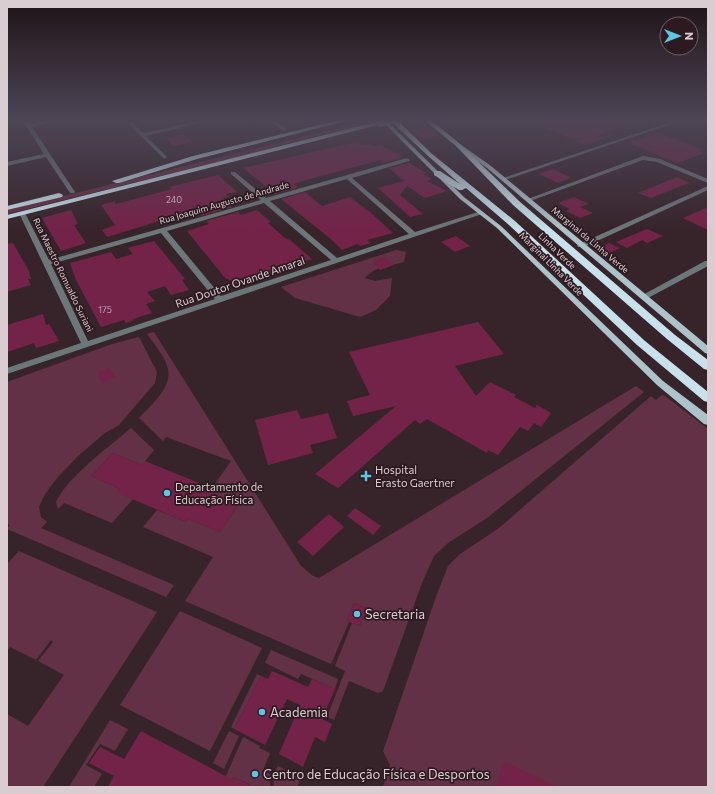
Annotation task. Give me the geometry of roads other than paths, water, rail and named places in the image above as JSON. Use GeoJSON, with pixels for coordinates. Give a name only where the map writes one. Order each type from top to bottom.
{"type":"FeatureCollection","features":[{"type":"Feature","properties":{"kind":"highway"},"geometry":{"type":"LineString","coordinates":[[116,182],[199,156]]}},
{"type":"Feature","properties":{"kind":"highway"},"geometry":{"type":"LineString","coordinates":[[7,208],[219,156]]}},
{"type":"Feature","properties":{"kind":"highway"},"geometry":{"type":"LineString","coordinates":[[7,217],[247,156]]}},
{"type":"Feature","properties":{"kind":"highway"},"geometry":{"type":"LineString","coordinates":[[197,169],[266,156]]}},
{"type":"Feature","properties":{"kind":"highway","name":"Linha Verde"},"geometry":{"type":"LineString","coordinates":[[431,156],[502,214],[619,323],[708,398]]}},
{"type":"Feature","properties":{"kind":"highway","name":"Linha Verde"},"geometry":{"type":"LineString","coordinates":[[469,156],[516,203],[666,333],[708,366]]}},
{"type":"Feature","properties":{"kind":"highway"},"geometry":{"type":"LineString","coordinates":[[437,173],[502,214]]}},
{"type":"Feature","properties":{"kind":"main road","name":"Marginal Linha Verde"},"geometry":{"type":"LineString","coordinates":[[420,156],[462,198],[499,227],[660,383],[708,420]]}},
{"type":"Feature","properties":{"kind":"main road","name":"Marginal da Linha Verde"},"geometry":{"type":"LineString","coordinates":[[474,156],[708,351]]}},
{"type":"Feature","properties":{"kind":"street"},"geometry":{"type":"LineString","coordinates":[[7,164],[43,156]]}},
{"type":"Feature","properties":{"kind":"street"},"geometry":{"type":"LineString","coordinates":[[49,156],[72,192]]}},
{"type":"Feature","properties":{"kind":"street"},"geometry":{"type":"LineString","coordinates":[[503,180],[574,156]]}},
{"type":"Feature","properties":{"kind":"street"},"geometry":{"type":"LineString","coordinates":[[528,200],[640,158],[658,160],[708,181]]}},
{"type":"Feature","properties":{"kind":"street","name":"Rua Joaquim Augusto de Andrade"},"geometry":{"type":"LineString","coordinates":[[47,263],[407,160]]}},
{"type":"Feature","properties":{"kind":"street"},"geometry":{"type":"LineString","coordinates":[[233,173],[336,261]]}},
{"type":"Feature","properties":{"kind":"street"},"geometry":{"type":"LineString","coordinates":[[348,177],[414,235]]}},
{"type":"Feature","properties":{"kind":"street"},"geometry":{"type":"LineString","coordinates":[[581,245],[708,188]]}},
{"type":"Feature","properties":{"kind":"street","name":"Rua Maestro Romualdo Suriani"},"geometry":{"type":"LineString","coordinates":[[22,213],[86,345]]}},
{"type":"Feature","properties":{"kind":"street","name":"Rua Doutor Ovande Amaral"},"geometry":{"type":"LineString","coordinates":[[7,371],[480,213]]}},
{"type":"Feature","properties":{"kind":"street"},"geometry":{"type":"LineString","coordinates":[[163,230],[220,300]]}},
{"type":"Feature","properties":{"kind":"street"},"geometry":{"type":"LineString","coordinates":[[643,297],[708,263]]}},
{"type":"Feature","properties":{"kind":"place","name":"Hospital Erasto Gaertner"},"geometry":{"type":"Point","coordinates":[366,476]}},
{"type":"Feature","properties":{"kind":"place","name":"Departamento de Educação Física"},"geometry":{"type":"Point","coordinates":[167,493]}},
{"type":"Feature","properties":{"kind":"place","name":"Secretaria"},"geometry":{"type":"Point","coordinates":[357,614]}},
{"type":"Feature","properties":{"kind":"place","name":"Academia"},"geometry":{"type":"Point","coordinates":[262,712]}},
{"type":"Feature","properties":{"kind":"place","name":"Centro de Educação Física e Desportos"},"geometry":{"type":"Point","coordinates":[255,774]}}]}
